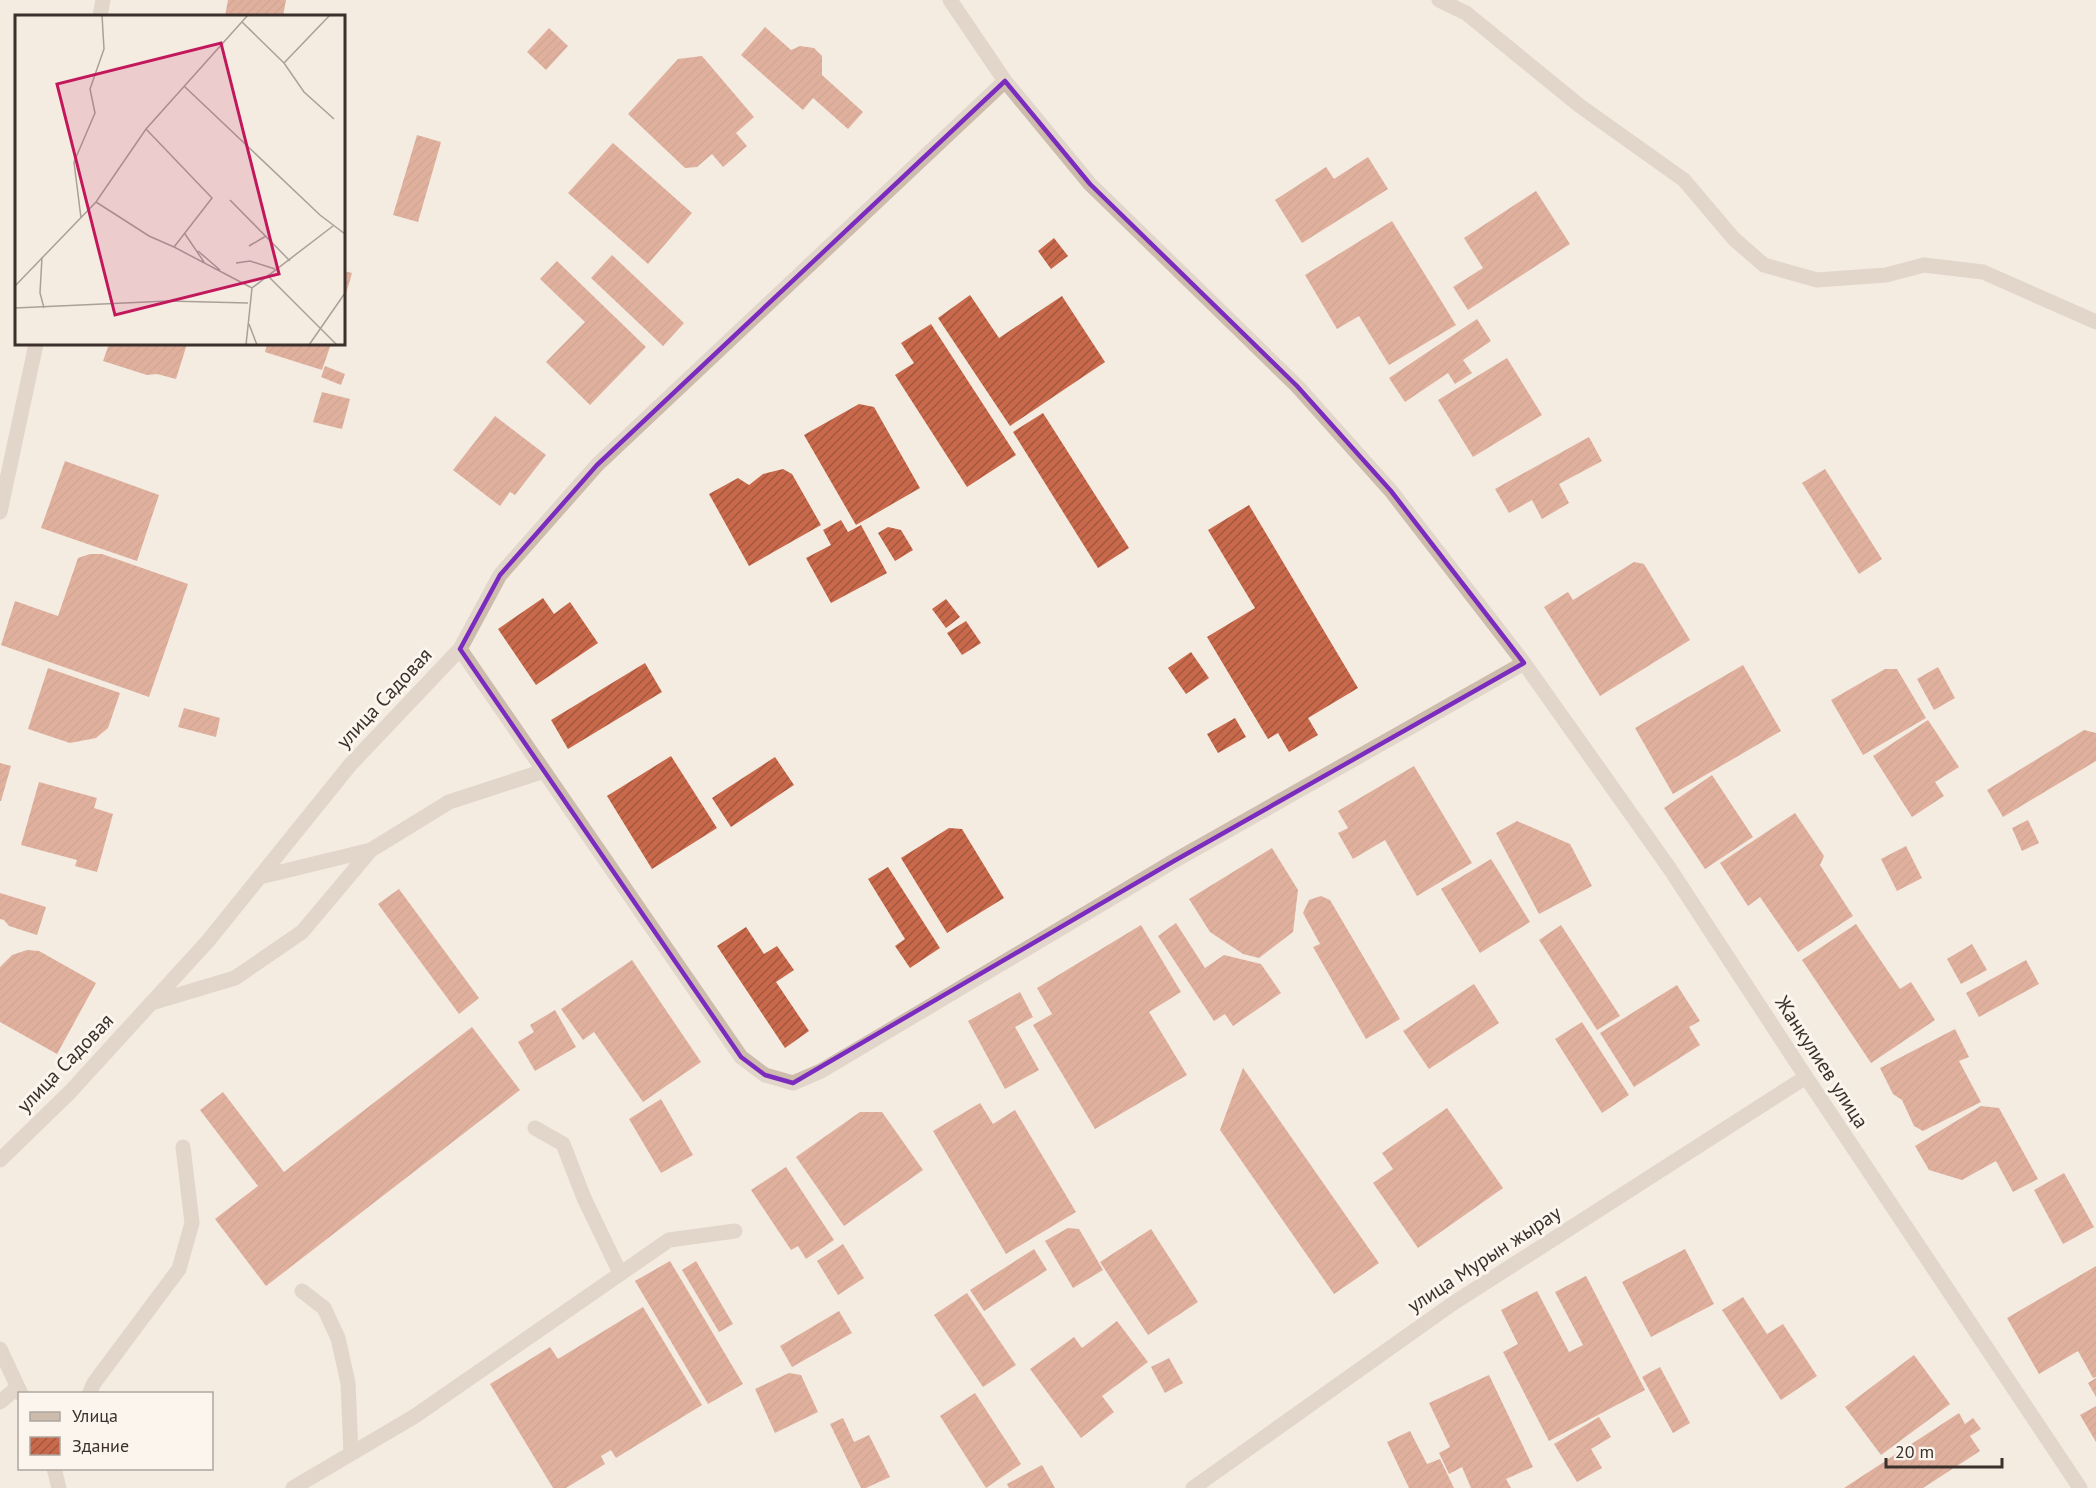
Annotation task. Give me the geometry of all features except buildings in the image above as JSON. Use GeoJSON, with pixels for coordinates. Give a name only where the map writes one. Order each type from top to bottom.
{"type":"FeatureCollection","features":[{"type":"Feature","properties":{"kind":"street"},"geometry":{"type":"LineString","coordinates":[[100,15],[104,0]]}},
{"type":"Feature","properties":{"kind":"street","name":"Жанкулиев улица"},"geometry":{"type":"LineString","coordinates":[[950,0],[1005,81],[1090,184],[1297,386],[1391,490],[1524,663],[1670,869],[2080,1488]]}},
{"type":"Feature","properties":{"kind":"street"},"geometry":{"type":"LineString","coordinates":[[1439,0],[1466,13],[1580,106],[1684,180],[1734,239],[1764,265],[1817,280],[1886,274],[1924,266],[1983,272],[2096,322]]}},
{"type":"Feature","properties":{"kind":"street"},"geometry":{"type":"LineString","coordinates":[[460,649],[500,575],[597,465],[1005,81]]}},
{"type":"Feature","properties":{"kind":"street"},"geometry":{"type":"LineString","coordinates":[[0,512],[36,345]]}},
{"type":"Feature","properties":{"kind":"street","name":"улица Садовая"},"geometry":{"type":"LineString","coordinates":[[0,1160],[70,1092],[208,941],[350,765],[460,649],[741,1058],[765,1075],[794,1083],[821,1071],[1174,861],[1524,663]]}},
{"type":"Feature","properties":{"kind":"street"},"geometry":{"type":"LineString","coordinates":[[260,877],[371,850],[449,802],[544,771]]}},
{"type":"Feature","properties":{"kind":"street"},"geometry":{"type":"LineString","coordinates":[[151,1003],[235,978],[302,932],[371,850]]}},
{"type":"Feature","properties":{"kind":"street","name":"улица Мурын жырау"},"geometry":{"type":"LineString","coordinates":[[1193,1488],[1452,1304],[1806,1077]]}},
{"type":"Feature","properties":{"kind":"street"},"geometry":{"type":"LineString","coordinates":[[536,1128],[563,1143],[584,1198],[620,1273]]}},
{"type":"Feature","properties":{"kind":"street"},"geometry":{"type":"LineString","coordinates":[[90,1392],[94,1383],[179,1269],[192,1223],[183,1147]]}},
{"type":"Feature","properties":{"kind":"street"},"geometry":{"type":"LineString","coordinates":[[293,1488],[415,1416],[669,1240],[735,1231]]}},
{"type":"Feature","properties":{"kind":"street"},"geometry":{"type":"LineString","coordinates":[[302,1291],[324,1308],[338,1338],[348,1383],[351,1454]]}},
{"type":"Feature","properties":{"kind":"street"},"geometry":{"type":"LineString","coordinates":[[0,1349],[20,1390],[0,1402]]}},
{"type":"Feature","properties":{"kind":"street"},"geometry":{"type":"LineString","coordinates":[[54,1470],[59,1488]]}},
{"type":"Feature","properties":{"kind":"highlighted area"},"geometry":{"type":"Polygon","coordinates":[[[1005,81],[1090,184],[1297,386],[1391,491],[1524,663],[1174,861],[793,1083],[765,1075],[741,1057],[460,649],[500,575],[597,465],[1005,81]]]}}]}
